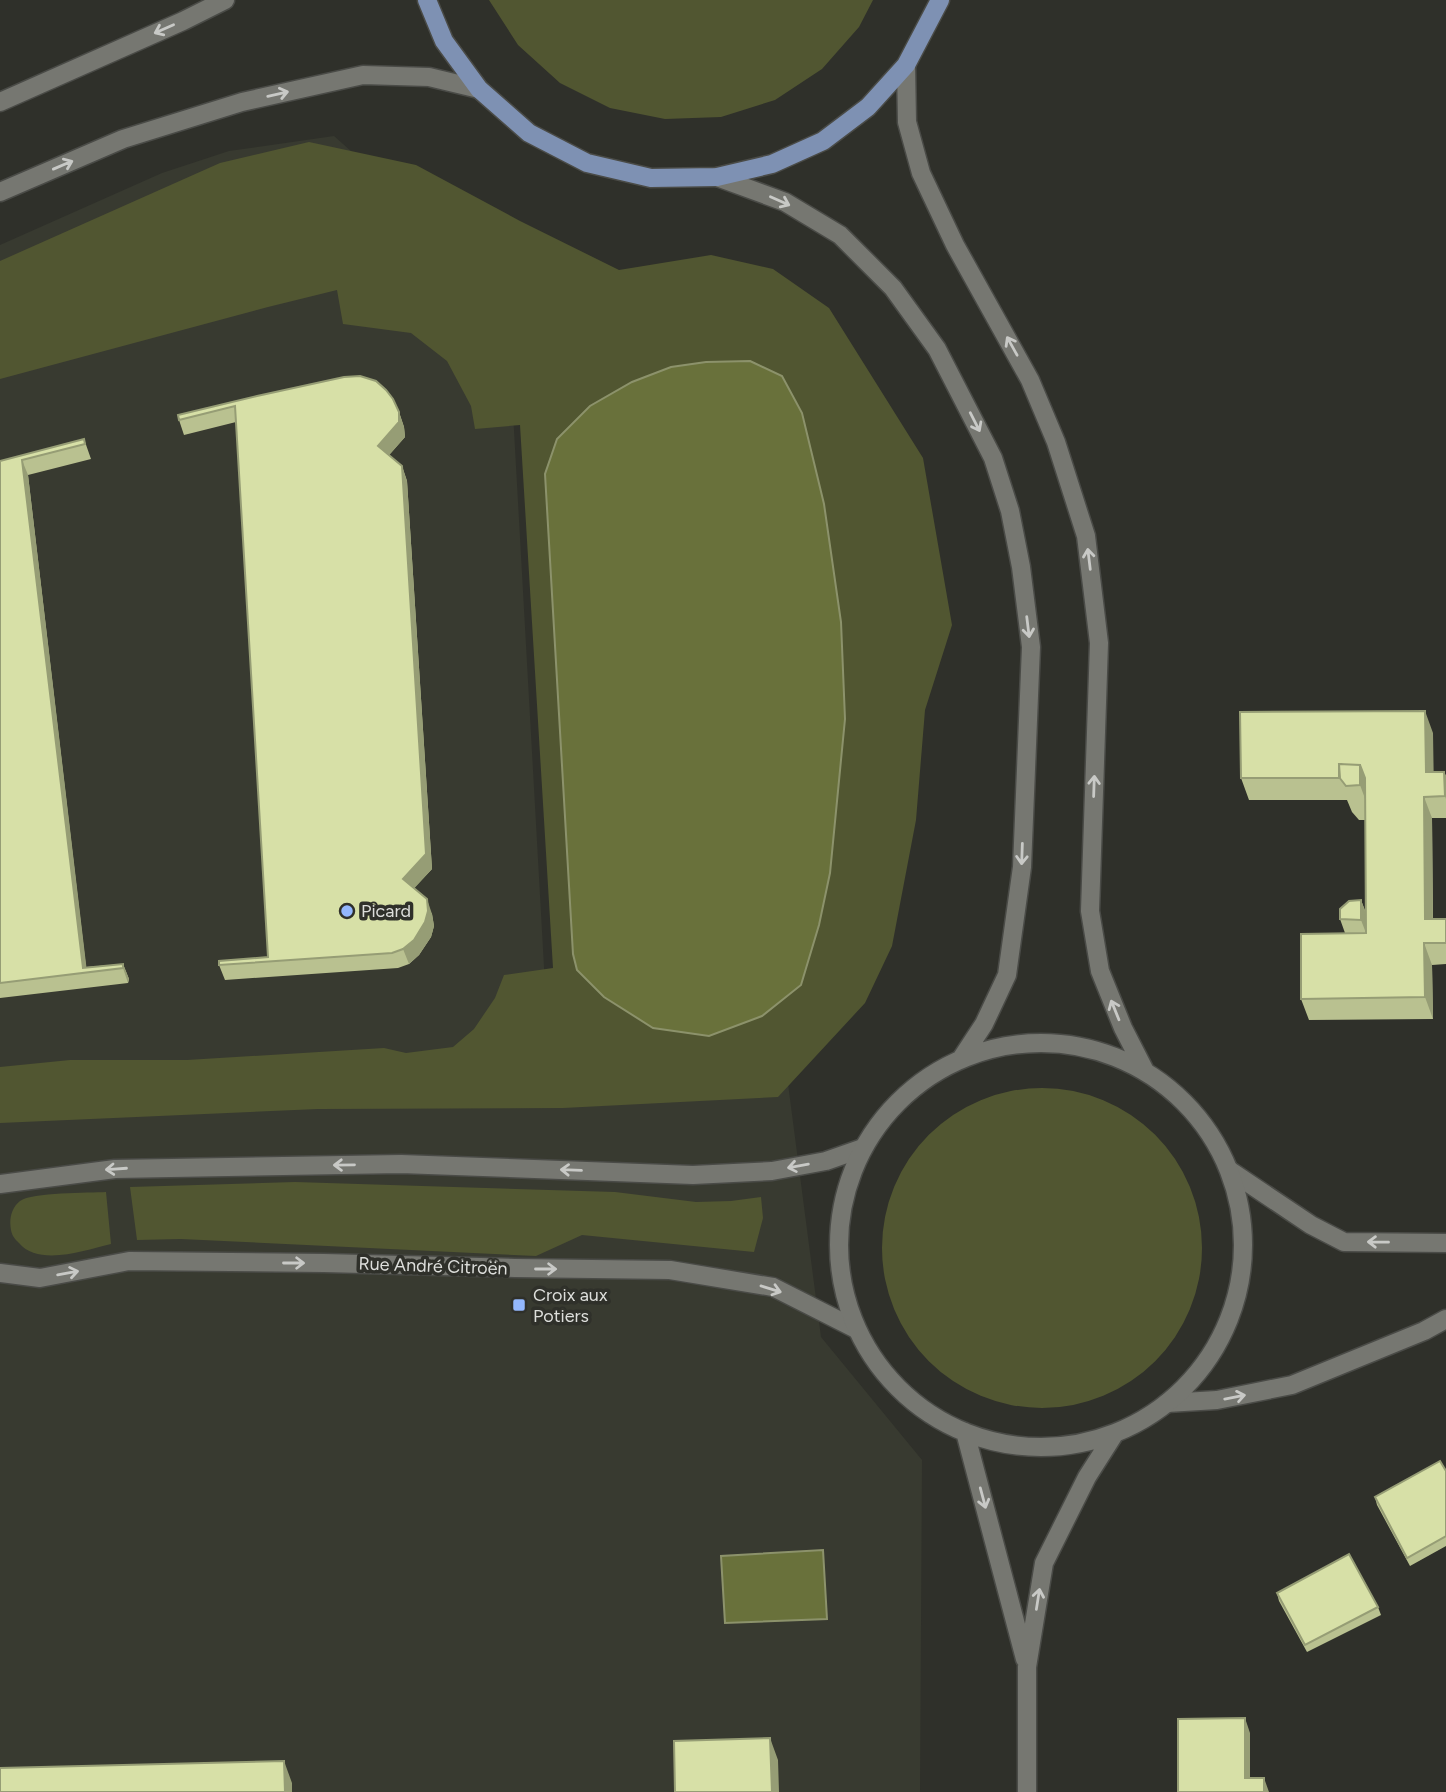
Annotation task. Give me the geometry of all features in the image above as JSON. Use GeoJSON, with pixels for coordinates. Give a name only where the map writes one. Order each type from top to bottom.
{"type":"FeatureCollection","features":[{"type":"Feature","properties":{"kind":"main road"},"geometry":{"type":"LineString","coordinates":[[0,102],[225,0]]}},
{"type":"Feature","properties":{"kind":"main road"},"geometry":{"type":"LineString","coordinates":[[427,0],[444,40],[479,89],[529,133],[587,163],[651,178],[717,177],[772,164],[823,141],[868,107],[906,65],[940,0]]}},
{"type":"Feature","properties":{"kind":"main road"},"geometry":{"type":"LineString","coordinates":[[906,65],[907,122],[921,173],[955,245],[1030,380],[1056,442],[1086,536],[1098,643],[1090,911],[1100,971],[1122,1028],[1145,1071]]}},
{"type":"Feature","properties":{"kind":"main road"},"geometry":{"type":"LineString","coordinates":[[0,192],[123,139],[242,102],[363,75],[429,77],[479,89]]}},
{"type":"Feature","properties":{"kind":"main road"},"geometry":{"type":"LineString","coordinates":[[717,177],[785,202],[840,235],[893,288],[937,349],[993,458],[1010,512],[1021,567],[1031,647],[1022,867],[1007,975],[984,1024],[961,1059]]}},
{"type":"Feature","properties":{"kind":"main road"},"geometry":{"type":"LineString","coordinates":[[1054,1043],[1101,1052],[1145,1071],[1172,1090],[1195,1114],[1214,1141],[1229,1170],[1241,1211],[1243,1254],[1237,1296],[1221,1336],[1197,1372],[1167,1403],[1142,1420],[1115,1433],[1066,1445],[1015,1446],[965,1432],[920,1408],[883,1372],[856,1329],[842,1284],[838,1237],[846,1191],[863,1147],[889,1111],[922,1081],[961,1059],[1006,1046],[1054,1043]]}},
{"type":"Feature","properties":{"kind":"main road"},"geometry":{"type":"LineString","coordinates":[[0,1184],[115,1169],[401,1164],[693,1175],[772,1171],[826,1161],[863,1147]]}},
{"type":"Feature","properties":{"kind":"main road"},"geometry":{"type":"LineString","coordinates":[[1229,1170],[1311,1225],[1344,1242],[1446,1243]]}},
{"type":"Feature","properties":{"kind":"main road","name":"Rue André Citroën"},"geometry":{"type":"LineString","coordinates":[[0,1273],[40,1278],[129,1261],[670,1270],[773,1287],[856,1329]]}},
{"type":"Feature","properties":{"kind":"main road"},"geometry":{"type":"LineString","coordinates":[[1167,1403],[1217,1400],[1292,1385],[1412,1336],[1446,1319]]}},
{"type":"Feature","properties":{"kind":"main road"},"geometry":{"type":"LineString","coordinates":[[965,1432],[1027,1667]]}},
{"type":"Feature","properties":{"kind":"main road"},"geometry":{"type":"LineString","coordinates":[[1027,1792],[1027,1667],[1044,1563],[1087,1477],[1115,1433]]}},
{"type":"Feature","properties":{"kind":"shaded area"},"geometry":{"type":"Polygon","coordinates":[[[489,0],[873,0],[859,27],[822,69],[775,100],[721,117],[665,119],[610,108],[560,83],[518,45],[489,0]]]}},
{"type":"Feature","properties":{"kind":"shaded area"},"geometry":{"type":"Polygon","coordinates":[[[334,136],[441,231],[509,341],[548,1038],[787,1076],[821,1337],[922,1460],[920,1792],[0,1792],[0,245],[162,173],[229,151],[334,136]]]}},
{"type":"Feature","properties":{"kind":"shaded area"},"geometry":{"type":"Polygon","coordinates":[[[309,142],[416,165],[619,270],[711,255],[773,269],[829,308],[923,458],[952,625],[925,710],[916,820],[892,946],[865,1003],[778,1097],[563,1108],[318,1109],[0,1123],[0,1067],[70,1060],[187,1060],[384,1048],[406,1053],[453,1047],[474,1029],[495,998],[504,975],[553,968],[520,425],[475,429],[471,406],[447,361],[411,333],[343,324],[337,290],[0,379],[0,261],[220,163],[309,142]]]}},
{"type":"Feature","properties":{"kind":"shaded area"},"geometry":{"type":"Polygon","coordinates":[[[750,361],[782,376],[802,413],[824,504],[841,622],[845,719],[830,873],[819,925],[801,985],[762,1016],[709,1036],[653,1028],[604,997],[577,970],[573,954],[545,474],[557,439],[590,406],[632,382],[671,367],[706,362],[750,361]]]}},
{"type":"Feature","properties":{"kind":"shaded area"},"geometry":{"type":"Polygon","coordinates":[[[1042,1088],[1073,1091],[1103,1100],[1131,1115],[1155,1135],[1175,1159],[1190,1187],[1199,1217],[1202,1248],[1199,1279],[1190,1309],[1175,1337],[1155,1361],[1131,1381],[1103,1396],[1073,1405],[1042,1408],[1011,1405],[981,1396],[953,1381],[929,1361],[909,1337],[894,1309],[885,1279],[882,1248],[885,1217],[894,1187],[909,1159],[929,1135],[953,1115],[981,1100],[1011,1091],[1042,1088]]]}},
{"type":"Feature","properties":{"kind":"shaded area"},"geometry":{"type":"Polygon","coordinates":[[[295,1182],[615,1192],[696,1202],[761,1197],[763,1218],[754,1252],[582,1235],[536,1256],[181,1239],[137,1240],[130,1187],[295,1182]]]}},
{"type":"Feature","properties":{"kind":"shaded area"},"geometry":{"type":"Polygon","coordinates":[[[106,1192],[111,1244],[63,1255],[38,1254],[28,1250],[12,1234],[10,1222],[13,1211],[20,1201],[26,1198],[48,1194],[106,1192]]]}},
{"type":"Feature","properties":{"kind":"shaded area"},"geometry":{"type":"Polygon","coordinates":[[[823,1550],[827,1619],[725,1623],[721,1556],[823,1550]]]}},
{"type":"Feature","properties":{"kind":"building"},"geometry":{"type":"Polygon","coordinates":[[[360,376],[376,381],[386,390],[399,412],[399,422],[378,446],[402,466],[426,854],[403,879],[427,899],[428,911],[414,940],[403,949],[392,953],[219,965],[219,961],[268,957],[235,406],[179,420],[178,415],[344,377],[360,376]]]}},
{"type":"Feature","properties":{"kind":"building"},"geometry":{"type":"Polygon","coordinates":[[[84,439],[85,444],[22,460],[83,968],[123,964],[123,968],[0,983],[0,461],[84,439]]]}},
{"type":"Feature","properties":{"kind":"building"},"geometry":{"type":"Polygon","coordinates":[[[1425,711],[1426,772],[1444,772],[1445,796],[1424,797],[1425,919],[1446,919],[1446,943],[1424,943],[1425,997],[1301,999],[1301,934],[1366,933],[1365,778],[1360,765],[1339,764],[1340,778],[1241,778],[1240,712],[1425,711]]]}},
{"type":"Feature","properties":{"kind":"building"},"geometry":{"type":"Polygon","coordinates":[[[1339,764],[1360,765],[1360,785],[1346,786],[1339,777],[1339,764]]]}},
{"type":"Feature","properties":{"kind":"building"},"geometry":{"type":"Polygon","coordinates":[[[1361,900],[1361,920],[1340,919],[1340,909],[1349,901],[1361,900]]]}},
{"type":"Feature","properties":{"kind":"building"},"geometry":{"type":"Polygon","coordinates":[[[1440,1461],[1446,1471],[1446,1536],[1407,1558],[1375,1497],[1440,1461]]]}},
{"type":"Feature","properties":{"kind":"building"},"geometry":{"type":"Polygon","coordinates":[[[1349,1554],[1378,1607],[1305,1645],[1277,1593],[1349,1554]]]}},
{"type":"Feature","properties":{"kind":"building"},"geometry":{"type":"Polygon","coordinates":[[[1245,1718],[1245,1778],[1264,1778],[1264,1792],[1178,1792],[1178,1719],[1245,1718]]]}},
{"type":"Feature","properties":{"kind":"building"},"geometry":{"type":"Polygon","coordinates":[[[770,1738],[772,1792],[675,1792],[674,1741],[770,1738]]]}},
{"type":"Feature","properties":{"kind":"building"},"geometry":{"type":"Polygon","coordinates":[[[284,1761],[285,1792],[0,1792],[0,1768],[284,1761]]]}},
{"type":"Feature","properties":{"kind":"place","name":"Picard"},"geometry":{"type":"Point","coordinates":[347,911]}},
{"type":"Feature","properties":{"kind":"place","name":"Croix aux Potiers"},"geometry":{"type":"Point","coordinates":[519,1305]}}]}
